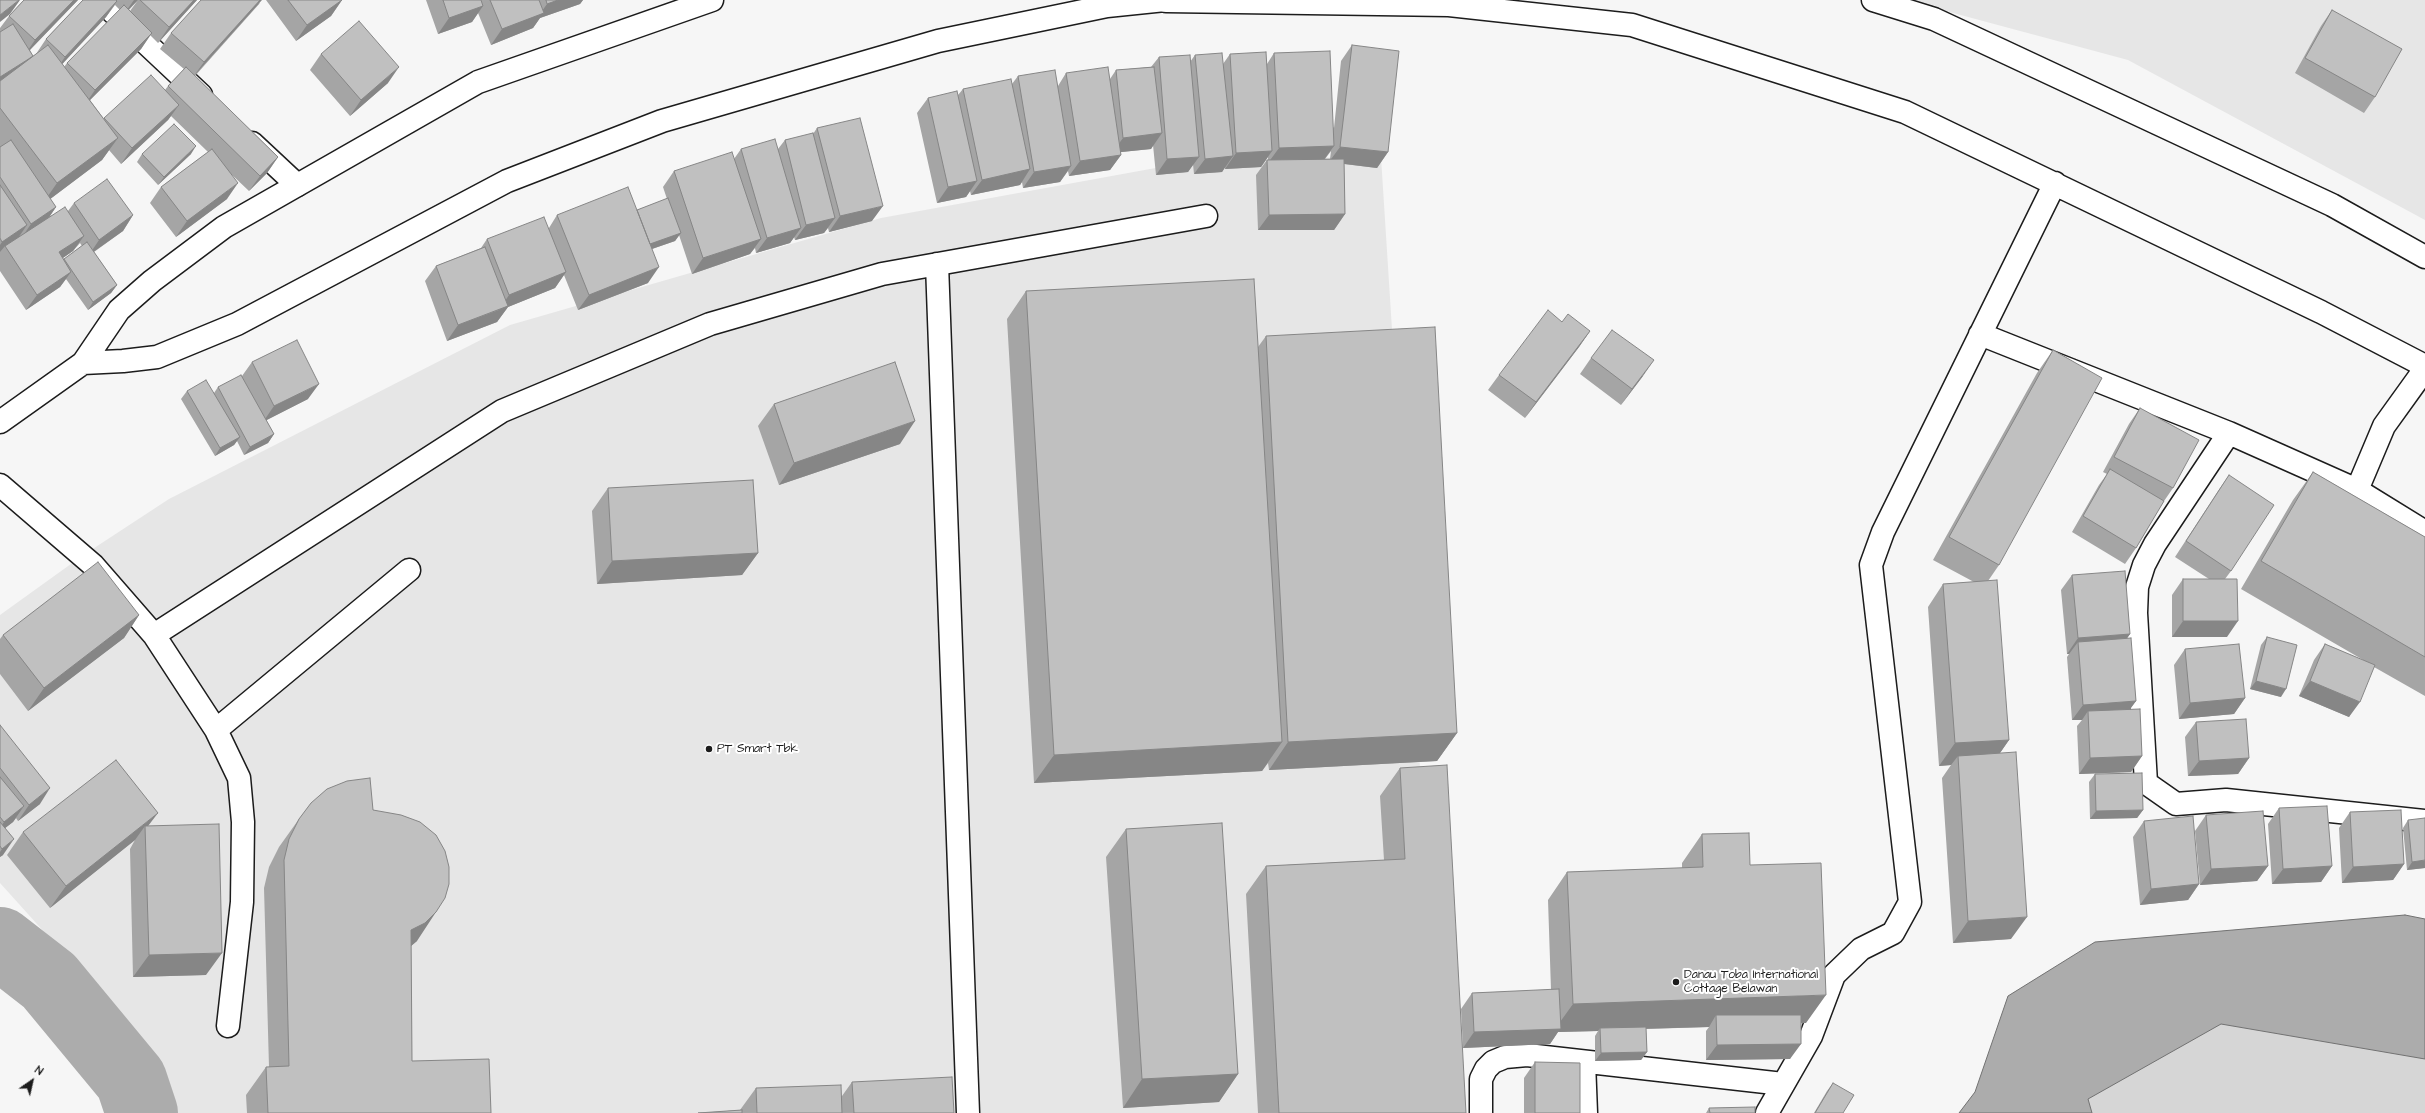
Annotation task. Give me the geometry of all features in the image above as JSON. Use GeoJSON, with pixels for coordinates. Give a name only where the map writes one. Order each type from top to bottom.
{"type":"FeatureCollection","features":[{"type":"Feature","properties":{"kind":"street"},"geometry":{"type":"LineString","coordinates":[[100,0],[216,109]]}},
{"type":"Feature","properties":{"kind":"street"},"geometry":{"type":"LineString","coordinates":[[0,422],[83,363],[120,310],[152,281],[224,227],[478,82],[712,0]]}},
{"type":"Feature","properties":{"kind":"street"},"geometry":{"type":"LineString","coordinates":[[83,363],[123,361],[157,357],[237,324],[507,181],[662,121],[938,41],[1107,3],[1166,0],[1449,4],[1632,25],[1905,112],[2055,182],[2321,312],[2425,368],[2384,426],[2357,490]]}},
{"type":"Feature","properties":{"kind":"street"},"geometry":{"type":"LineString","coordinates":[[1873,0],[1934,19],[2332,205],[2425,257]]}},
{"type":"Feature","properties":{"kind":"street"},"geometry":{"type":"LineString","coordinates":[[239,131],[297,185]]}},
{"type":"Feature","properties":{"kind":"street"},"geometry":{"type":"LineString","coordinates":[[1767,1113],[1811,1036],[1834,975],[1861,949],[1893,933],[1910,902],[1871,565],[1883,532],[2055,182]]}},
{"type":"Feature","properties":{"kind":"street"},"geometry":{"type":"LineString","coordinates":[[154,635],[502,411],[710,324],[882,274],[1206,216]]}},
{"type":"Feature","properties":{"kind":"street"},"geometry":{"type":"LineString","coordinates":[[937,264],[968,1113]]}},
{"type":"Feature","properties":{"kind":"street"},"geometry":{"type":"LineString","coordinates":[[1980,334],[2229,434],[2357,490],[2425,532]]}},
{"type":"Feature","properties":{"kind":"street"},"geometry":{"type":"LineString","coordinates":[[2229,434],[2156,544],[2144,565],[2137,587],[2136,613],[2146,784],[2176,804],[2226,800],[2425,820]]}},
{"type":"Feature","properties":{"kind":"street"},"geometry":{"type":"LineString","coordinates":[[0,484],[93,565],[154,635],[216,730],[239,778],[242,822],[242,902],[228,1026]]}},
{"type":"Feature","properties":{"kind":"street"},"geometry":{"type":"LineString","coordinates":[[216,730],[409,570]]}},
{"type":"Feature","properties":{"kind":"street"},"geometry":{"type":"LineString","coordinates":[[1481,1113],[1482,1079],[1486,1069],[1493,1062],[1505,1057],[1527,1055],[1784,1084]]}},
{"type":"Feature","properties":{"kind":"street"},"geometry":{"type":"LineString","coordinates":[[1584,1062],[1586,1113]]}},
{"type":"Feature","properties":{"kind":"shaded area"},"geometry":{"type":"Polygon","coordinates":[[[1905,0],[2425,0],[2425,220],[2128,60],[1905,0]]]}},
{"type":"Feature","properties":{"kind":"shaded area","name":"PT Smart Tbk"},"geometry":{"type":"Polygon","coordinates":[[[1381,157],[1442,1113],[167,1113],[129,1026],[0,883],[0,615],[82,556],[169,499],[510,325],[881,218],[1205,159],[1381,157]]]}},
{"type":"Feature","properties":{"kind":"shaded area"},"geometry":{"type":"Polygon","coordinates":[[[2405,915],[2425,919],[2425,1113],[1959,1113],[1975,1092],[2008,996],[2095,942],[2405,915]]]}},
{"type":"Feature","properties":{"kind":"shaded area"},"geometry":{"type":"Polygon","coordinates":[[[2405,915],[2425,919],[2425,1059],[2221,1024],[2088,1099],[2092,1113],[1959,1113],[1975,1092],[2008,996],[2095,942],[2405,915]]]}},
{"type":"Feature","properties":{"kind":"building"},"geometry":{"type":"Polygon","coordinates":[[[0,0],[19,0],[0,15],[0,0]]]}},
{"type":"Feature","properties":{"kind":"building"},"geometry":{"type":"Polygon","coordinates":[[[24,0],[74,0],[35,40],[9,16],[24,0]]]}},
{"type":"Feature","properties":{"kind":"building"},"geometry":{"type":"Polygon","coordinates":[[[83,0],[117,1],[65,57],[46,39],[83,0]]]}},
{"type":"Feature","properties":{"kind":"building"},"geometry":{"type":"Polygon","coordinates":[[[140,0],[194,0],[169,27],[140,0]]]}},
{"type":"Feature","properties":{"kind":"building"},"geometry":{"type":"Polygon","coordinates":[[[201,0],[260,0],[204,62],[171,33],[201,0]]]}},
{"type":"Feature","properties":{"kind":"building"},"geometry":{"type":"Polygon","coordinates":[[[288,0],[342,0],[307,25],[288,0]]]}},
{"type":"Feature","properties":{"kind":"building"},"geometry":{"type":"Polygon","coordinates":[[[443,0],[481,0],[483,6],[449,18],[443,0]]]}},
{"type":"Feature","properties":{"kind":"building"},"geometry":{"type":"Polygon","coordinates":[[[490,0],[539,0],[544,13],[502,29],[490,0]]]}},
{"type":"Feature","properties":{"kind":"building"},"geometry":{"type":"Polygon","coordinates":[[[546,0],[558,0],[547,4],[546,0]]]}},
{"type":"Feature","properties":{"kind":"building"},"geometry":{"type":"Polygon","coordinates":[[[124,5],[152,33],[95,90],[67,63],[124,5]]]}},
{"type":"Feature","properties":{"kind":"building"},"geometry":{"type":"Polygon","coordinates":[[[2332,10],[2402,49],[2375,97],[2305,58],[2332,10]]]}},
{"type":"Feature","properties":{"kind":"building"},"geometry":{"type":"Polygon","coordinates":[[[359,21],[399,67],[361,100],[321,54],[359,21]]]}},
{"type":"Feature","properties":{"kind":"building"},"geometry":{"type":"Polygon","coordinates":[[[13,24],[33,56],[0,77],[0,32],[13,24]]]}},
{"type":"Feature","properties":{"kind":"building"},"geometry":{"type":"Polygon","coordinates":[[[48,45],[118,138],[57,183],[0,108],[0,81],[48,45]]]}},
{"type":"Feature","properties":{"kind":"building"},"geometry":{"type":"Polygon","coordinates":[[[1352,45],[1399,51],[1388,152],[1340,147],[1352,45]]]}},
{"type":"Feature","properties":{"kind":"building"},"geometry":{"type":"Polygon","coordinates":[[[1330,51],[1334,146],[1279,148],[1274,53],[1330,51]]]}},
{"type":"Feature","properties":{"kind":"building"},"geometry":{"type":"Polygon","coordinates":[[[1266,52],[1272,151],[1236,153],[1230,54],[1266,52]]]}},
{"type":"Feature","properties":{"kind":"building"},"geometry":{"type":"Polygon","coordinates":[[[1222,53],[1233,156],[1205,159],[1195,55],[1222,53]]]}},
{"type":"Feature","properties":{"kind":"building"},"geometry":{"type":"Polygon","coordinates":[[[1190,55],[1199,157],[1167,159],[1159,57],[1190,55]]]}},
{"type":"Feature","properties":{"kind":"building"},"geometry":{"type":"Polygon","coordinates":[[[186,67],[278,157],[260,176],[168,86],[186,67]]]}},
{"type":"Feature","properties":{"kind":"building"},"geometry":{"type":"Polygon","coordinates":[[[1108,67],[1121,155],[1080,161],[1066,73],[1108,67]]]}},
{"type":"Feature","properties":{"kind":"building"},"geometry":{"type":"Polygon","coordinates":[[[1154,67],[1162,133],[1123,138],[1116,70],[1154,67]]]}},
{"type":"Feature","properties":{"kind":"building"},"geometry":{"type":"Polygon","coordinates":[[[1055,70],[1071,166],[1034,172],[1018,76],[1055,70]]]}},
{"type":"Feature","properties":{"kind":"building"},"geometry":{"type":"Polygon","coordinates":[[[151,75],[179,105],[132,148],[104,118],[151,75]]]}},
{"type":"Feature","properties":{"kind":"building"},"geometry":{"type":"Polygon","coordinates":[[[1011,79],[1030,169],[982,180],[963,89],[1011,79]]]}},
{"type":"Feature","properties":{"kind":"building"},"geometry":{"type":"Polygon","coordinates":[[[957,91],[977,181],[948,187],[928,98],[957,91]]]}},
{"type":"Feature","properties":{"kind":"building"},"geometry":{"type":"Polygon","coordinates":[[[860,118],[883,206],[840,216],[817,128],[860,118]]]}},
{"type":"Feature","properties":{"kind":"building"},"geometry":{"type":"Polygon","coordinates":[[[174,124],[196,146],[164,177],[142,154],[174,124]]]}},
{"type":"Feature","properties":{"kind":"building"},"geometry":{"type":"Polygon","coordinates":[[[813,133],[835,218],[806,225],[785,140],[813,133]]]}},
{"type":"Feature","properties":{"kind":"building"},"geometry":{"type":"Polygon","coordinates":[[[775,139],[801,228],[767,238],[741,149],[775,139]]]}},
{"type":"Feature","properties":{"kind":"building"},"geometry":{"type":"Polygon","coordinates":[[[11,140],[56,207],[31,224],[0,177],[0,147],[11,140]]]}},
{"type":"Feature","properties":{"kind":"building"},"geometry":{"type":"Polygon","coordinates":[[[212,149],[238,183],[187,221],[161,187],[212,149]]]}},
{"type":"Feature","properties":{"kind":"building"},"geometry":{"type":"Polygon","coordinates":[[[732,152],[761,239],[703,258],[674,171],[732,152]]]}},
{"type":"Feature","properties":{"kind":"building"},"geometry":{"type":"Polygon","coordinates":[[[1344,159],[1345,214],[1269,215],[1267,160],[1344,159]]]}},
{"type":"Feature","properties":{"kind":"building"},"geometry":{"type":"Polygon","coordinates":[[[107,179],[133,215],[99,240],[74,203],[107,179]]]}},
{"type":"Feature","properties":{"kind":"building"},"geometry":{"type":"Polygon","coordinates":[[[0,185],[27,225],[2,242],[0,238],[0,185]]]}},
{"type":"Feature","properties":{"kind":"building"},"geometry":{"type":"Polygon","coordinates":[[[628,187],[659,267],[589,295],[557,215],[628,187]]]}},
{"type":"Feature","properties":{"kind":"building"},"geometry":{"type":"Polygon","coordinates":[[[668,198],[681,233],[650,244],[637,210],[668,198]]]}},
{"type":"Feature","properties":{"kind":"building"},"geometry":{"type":"Polygon","coordinates":[[[65,207],[84,236],[59,252],[71,272],[37,295],[5,246],[65,207]]]}},
{"type":"Feature","properties":{"kind":"building"},"geometry":{"type":"Polygon","coordinates":[[[544,217],[566,272],[509,295],[487,239],[544,217]]]}},
{"type":"Feature","properties":{"kind":"building"},"geometry":{"type":"Polygon","coordinates":[[[87,242],[117,285],[93,302],[64,259],[87,242]]]}},
{"type":"Feature","properties":{"kind":"building"},"geometry":{"type":"Polygon","coordinates":[[[485,247],[508,306],[458,325],[436,266],[485,247]]]}},
{"type":"Feature","properties":{"kind":"building"},"geometry":{"type":"Polygon","coordinates":[[[1254,279],[1282,742],[1054,755],[1026,291],[1254,279]]]}},
{"type":"Feature","properties":{"kind":"building"},"geometry":{"type":"Polygon","coordinates":[[[1548,310],[1562,322],[1568,314],[1590,331],[1536,402],[1499,375],[1548,310]]]}},
{"type":"Feature","properties":{"kind":"building"},"geometry":{"type":"Polygon","coordinates":[[[1435,327],[1457,733],[1288,742],[1266,336],[1435,327]]]}},
{"type":"Feature","properties":{"kind":"building"},"geometry":{"type":"Polygon","coordinates":[[[1612,330],[1654,360],[1632,389],[1591,358],[1612,330]]]}},
{"type":"Feature","properties":{"kind":"building"},"geometry":{"type":"Polygon","coordinates":[[[297,340],[319,384],[274,406],[252,362],[297,340]]]}},
{"type":"Feature","properties":{"kind":"building"},"geometry":{"type":"Polygon","coordinates":[[[2053,350],[2102,378],[1999,565],[1949,537],[2053,350]]]}},
{"type":"Feature","properties":{"kind":"building"},"geometry":{"type":"Polygon","coordinates":[[[895,362],[915,421],[794,463],[774,404],[895,362]]]}},
{"type":"Feature","properties":{"kind":"building"},"geometry":{"type":"Polygon","coordinates":[[[241,375],[274,434],[250,447],[218,387],[241,375]]]}},
{"type":"Feature","properties":{"kind":"building"},"geometry":{"type":"Polygon","coordinates":[[[206,380],[240,437],[220,448],[187,391],[206,380]]]}},
{"type":"Feature","properties":{"kind":"building"},"geometry":{"type":"Polygon","coordinates":[[[2140,408],[2199,440],[2173,488],[2114,457],[2140,408]]]}},
{"type":"Feature","properties":{"kind":"building"},"geometry":{"type":"Polygon","coordinates":[[[2110,469],[2164,501],[2136,548],[2083,516],[2110,469]]]}},
{"type":"Feature","properties":{"kind":"building"},"geometry":{"type":"Polygon","coordinates":[[[2313,472],[2425,537],[2425,657],[2261,561],[2313,472]]]}},
{"type":"Feature","properties":{"kind":"building"},"geometry":{"type":"Polygon","coordinates":[[[2229,475],[2274,505],[2231,571],[2186,541],[2229,475]]]}},
{"type":"Feature","properties":{"kind":"building"},"geometry":{"type":"Polygon","coordinates":[[[753,480],[758,553],[612,561],[608,488],[753,480]]]}},
{"type":"Feature","properties":{"kind":"building"},"geometry":{"type":"Polygon","coordinates":[[[98,562],[139,615],[44,688],[3,635],[98,562]]]}},
{"type":"Feature","properties":{"kind":"building"},"geometry":{"type":"Polygon","coordinates":[[[2125,571],[2130,634],[2078,638],[2072,575],[2125,571]]]}},
{"type":"Feature","properties":{"kind":"building"},"geometry":{"type":"Polygon","coordinates":[[[2183,579],[2237,579],[2238,621],[2183,621],[2183,579]]]}},
{"type":"Feature","properties":{"kind":"building"},"geometry":{"type":"Polygon","coordinates":[[[1997,580],[2009,740],[1955,743],[1943,584],[1997,580]]]}},
{"type":"Feature","properties":{"kind":"building"},"geometry":{"type":"Polygon","coordinates":[[[2267,637],[2297,645],[2286,689],[2256,681],[2267,637]]]}},
{"type":"Feature","properties":{"kind":"building"},"geometry":{"type":"Polygon","coordinates":[[[2131,638],[2136,701],[2083,705],[2078,642],[2131,638]]]}},
{"type":"Feature","properties":{"kind":"building"},"geometry":{"type":"Polygon","coordinates":[[[2239,644],[2245,698],[2190,703],[2185,649],[2239,644]]]}},
{"type":"Feature","properties":{"kind":"building"},"geometry":{"type":"Polygon","coordinates":[[[2325,644],[2375,665],[2360,702],[2310,681],[2325,644]]]}},
{"type":"Feature","properties":{"kind":"building"},"geometry":{"type":"Polygon","coordinates":[[[2140,709],[2142,756],[2090,758],[2088,711],[2140,709]]]}},
{"type":"Feature","properties":{"kind":"building"},"geometry":{"type":"Polygon","coordinates":[[[2246,719],[2249,758],[2199,761],[2196,722],[2246,719]]]}},
{"type":"Feature","properties":{"kind":"building"},"geometry":{"type":"Polygon","coordinates":[[[0,725],[50,788],[29,805],[0,768],[0,725]]]}},
{"type":"Feature","properties":{"kind":"building"},"geometry":{"type":"Polygon","coordinates":[[[2016,752],[2027,917],[1968,921],[1958,756],[2016,752]]]}},
{"type":"Feature","properties":{"kind":"building"},"geometry":{"type":"Polygon","coordinates":[[[116,760],[158,813],[66,886],[23,832],[116,760]]]}},
{"type":"Feature","properties":{"kind":"building"},"geometry":{"type":"Polygon","coordinates":[[[1447,765],[1466,1113],[1279,1113],[1266,866],[1405,859],[1400,768],[1447,765]]]}},
{"type":"Feature","properties":{"kind":"building"},"geometry":{"type":"Polygon","coordinates":[[[2142,773],[2143,810],[2096,811],[2095,774],[2142,773]]]}},
{"type":"Feature","properties":{"kind":"building"},"geometry":{"type":"Polygon","coordinates":[[[0,777],[24,806],[4,822],[0,817],[0,777]]]}},
{"type":"Feature","properties":{"kind":"building"},"geometry":{"type":"Polygon","coordinates":[[[370,778],[373,810],[401,815],[420,822],[436,835],[445,851],[449,867],[449,884],[445,898],[436,912],[425,923],[411,930],[412,1061],[489,1059],[491,1113],[268,1113],[266,1067],[289,1066],[284,860],[289,839],[299,819],[311,803],[327,789],[347,781],[370,778]]]}},
{"type":"Feature","properties":{"kind":"building"},"geometry":{"type":"Polygon","coordinates":[[[2327,806],[2332,866],[2283,869],[2279,808],[2327,806]]]}},
{"type":"Feature","properties":{"kind":"building"},"geometry":{"type":"Polygon","coordinates":[[[2401,810],[2404,864],[2353,867],[2350,812],[2401,810]]]}},
{"type":"Feature","properties":{"kind":"building"},"geometry":{"type":"Polygon","coordinates":[[[2263,811],[2268,866],[2211,869],[2206,815],[2263,811]]]}},
{"type":"Feature","properties":{"kind":"building"},"geometry":{"type":"Polygon","coordinates":[[[2193,816],[2199,884],[2151,889],[2144,821],[2193,816]]]}},
{"type":"Feature","properties":{"kind":"building"},"geometry":{"type":"Polygon","coordinates":[[[2425,818],[2425,860],[2412,862],[2408,820],[2425,818]]]}},
{"type":"Feature","properties":{"kind":"building"},"geometry":{"type":"Polygon","coordinates":[[[0,822],[14,839],[2,849],[0,846],[0,822]]]}},
{"type":"Feature","properties":{"kind":"building"},"geometry":{"type":"Polygon","coordinates":[[[1222,823],[1238,1074],[1142,1079],[1126,829],[1222,823]]]}},
{"type":"Feature","properties":{"kind":"building"},"geometry":{"type":"Polygon","coordinates":[[[219,824],[222,953],[149,955],[145,826],[219,824]]]}},
{"type":"Feature","properties":{"kind":"building"},"geometry":{"type":"Polygon","coordinates":[[[1749,833],[1750,865],[1821,863],[1826,995],[1573,1004],[1567,872],[1703,867],[1702,834],[1749,833]]]}},
{"type":"Feature","properties":{"kind":"building"},"geometry":{"type":"Polygon","coordinates":[[[1559,989],[1561,1029],[1474,1032],[1472,993],[1559,989]]]}},
{"type":"Feature","properties":{"kind":"building"},"geometry":{"type":"Polygon","coordinates":[[[1716,1015],[1801,1015],[1801,1044],[1717,1045],[1716,1015]]]}},
{"type":"Feature","properties":{"kind":"building"},"geometry":{"type":"Polygon","coordinates":[[[1646,1027],[1647,1052],[1601,1053],[1600,1028],[1646,1027]]]}},
{"type":"Feature","properties":{"kind":"building"},"geometry":{"type":"Polygon","coordinates":[[[1535,1062],[1580,1063],[1580,1113],[1535,1113],[1535,1062]]]}},
{"type":"Feature","properties":{"kind":"building"},"geometry":{"type":"Polygon","coordinates":[[[952,1077],[954,1113],[854,1113],[852,1082],[952,1077]]]}},
{"type":"Feature","properties":{"kind":"building"},"geometry":{"type":"Polygon","coordinates":[[[1833,1083],[1854,1095],[1843,1113],[1815,1113],[1833,1083]]]}},
{"type":"Feature","properties":{"kind":"building"},"geometry":{"type":"Polygon","coordinates":[[[841,1085],[842,1113],[757,1113],[756,1088],[841,1085]]]}},
{"type":"Feature","properties":{"kind":"building"},"geometry":{"type":"Polygon","coordinates":[[[1755,1107],[1755,1113],[1710,1113],[1709,1108],[1755,1107]]]}},
{"type":"Feature","properties":{"kind":"building"},"geometry":{"type":"Polygon","coordinates":[[[742,1110],[742,1113],[698,1113],[742,1110]]]}},
{"type":"Feature","properties":{"kind":"waterway"},"geometry":{"type":"LineString","coordinates":[[0,943],[49,981],[131,1080],[142,1113]]}},
{"type":"Feature","properties":{"kind":"place","name":"PT Smart Tbk"},"geometry":{"type":"Point","coordinates":[709,749]}},
{"type":"Feature","properties":{"kind":"place","name":"Danau Toba International Cottage Belawan"},"geometry":{"type":"Point","coordinates":[1676,982]}}]}
